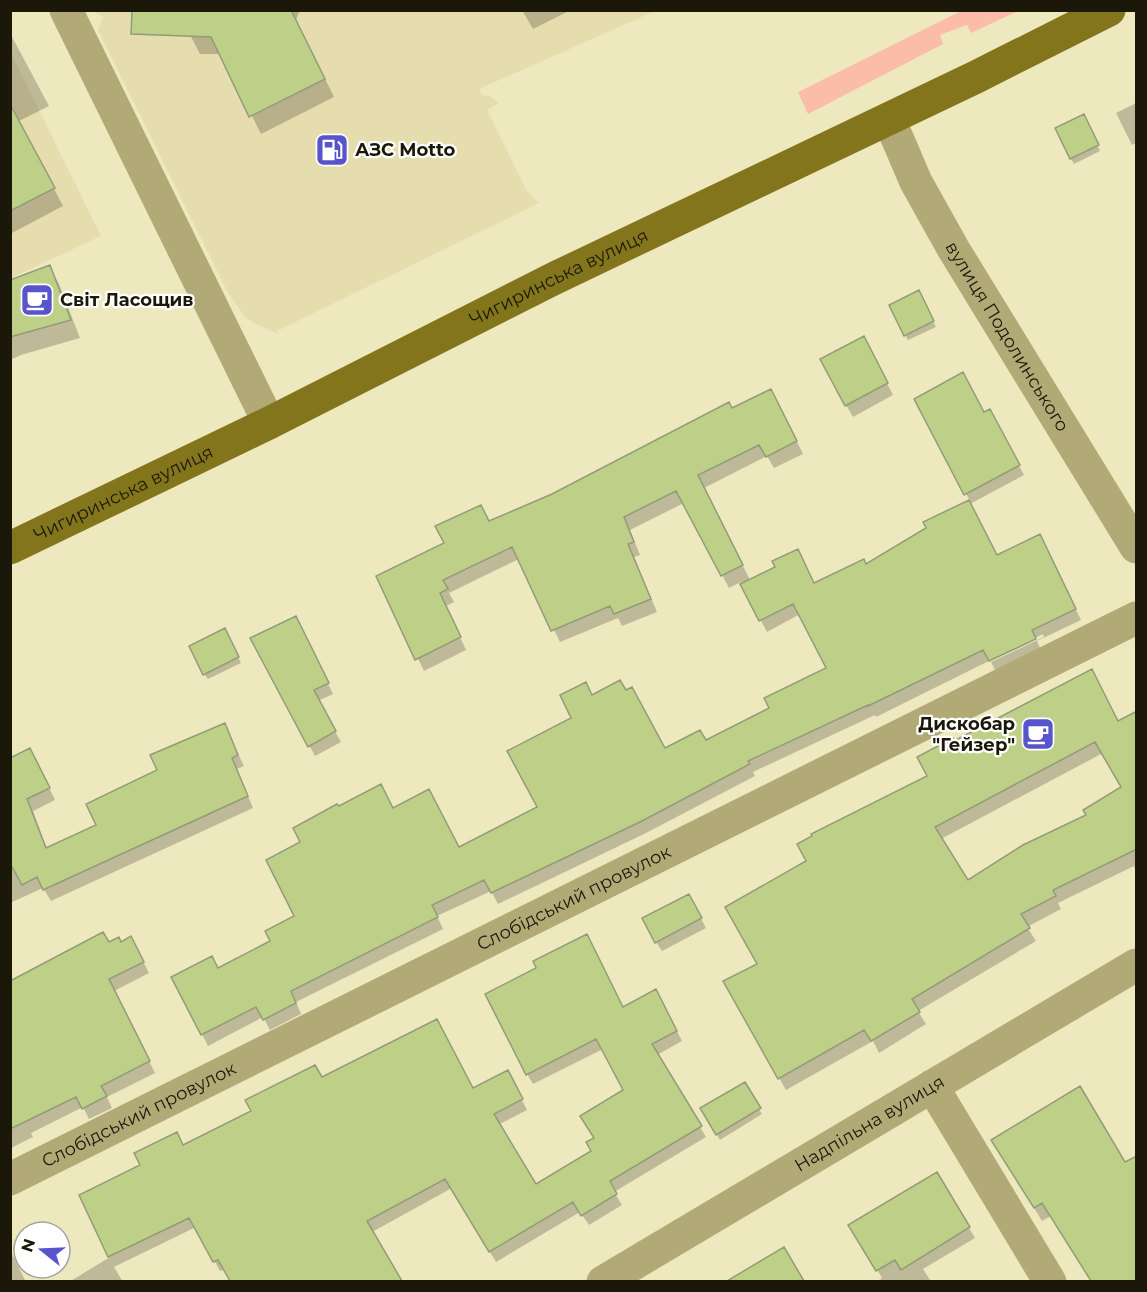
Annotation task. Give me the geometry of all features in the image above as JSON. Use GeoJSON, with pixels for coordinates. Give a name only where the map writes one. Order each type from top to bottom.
{"type":"FeatureCollection","features":[{"type":"Feature","properties":{"kind":"main road","name":"Чигиринська вулиця"},"geometry":{"type":"LineString","coordinates":[[10,548],[269,423],[555,278],[889,119],[1109,10]]}},
{"type":"Feature","properties":{"kind":"street"},"geometry":{"type":"LineString","coordinates":[[66,10],[269,423]]}},
{"type":"Feature","properties":{"kind":"street","name":"вулиця Подолинського"},"geometry":{"type":"LineString","coordinates":[[889,119],[916,182],[949,240],[1137,548]]}},
{"type":"Feature","properties":{"kind":"street","name":"Слобідський провулок"},"geometry":{"type":"LineString","coordinates":[[10,1179],[1137,618]]}},
{"type":"Feature","properties":{"kind":"street","name":"Надпільна вулиця"},"geometry":{"type":"LineString","coordinates":[[603,1281],[1137,965]]}},
{"type":"Feature","properties":{"kind":"street"},"geometry":{"type":"LineString","coordinates":[[932,1086],[1050,1281]]}},
{"type":"Feature","properties":{"kind":"shaded area"},"geometry":{"type":"Polygon","coordinates":[[[963,10],[1018,11],[971,33],[967,25],[940,35],[943,44],[808,114],[798,92],[963,10]]]}},
{"type":"Feature","properties":{"kind":"shaded area","name":"АЗС Motto"},"geometry":{"type":"Polygon","coordinates":[[[94,11],[655,11],[479,89],[482,95],[489,96],[499,103],[487,110],[527,191],[539,203],[277,331],[278,334],[245,317],[228,293],[98,30],[103,17],[94,11]]]}},
{"type":"Feature","properties":{"kind":"shaded area"},"geometry":{"type":"Polygon","coordinates":[[[10,51],[101,236],[11,278],[10,278],[10,51]]]}},
{"type":"Feature","properties":{"kind":"building"},"geometry":{"type":"Polygon","coordinates":[[[132,10],[291,10],[325,79],[249,117],[211,37],[131,34],[132,10]]]}},
{"type":"Feature","properties":{"kind":"building"},"geometry":{"type":"Polygon","coordinates":[[[10,104],[55,188],[10,211],[10,104]]]}},
{"type":"Feature","properties":{"kind":"building"},"geometry":{"type":"Polygon","coordinates":[[[1084,114],[1099,145],[1070,159],[1055,128],[1084,114]]]}},
{"type":"Feature","properties":{"kind":"building","name":"Світ Ласощив"},"geometry":{"type":"Polygon","coordinates":[[[50,265],[71,320],[10,337],[10,280],[50,265]]]}},
{"type":"Feature","properties":{"kind":"building"},"geometry":{"type":"Polygon","coordinates":[[[919,290],[934,321],[904,336],[889,305],[919,290]]]}},
{"type":"Feature","properties":{"kind":"building"},"geometry":{"type":"Polygon","coordinates":[[[864,336],[888,383],[845,406],[820,359],[864,336]]]}},
{"type":"Feature","properties":{"kind":"building"},"geometry":{"type":"Polygon","coordinates":[[[963,372],[984,412],[990,409],[1020,465],[964,495],[914,399],[963,372]]]}},
{"type":"Feature","properties":{"kind":"building"},"geometry":{"type":"Polygon","coordinates":[[[771,389],[797,441],[766,457],[759,445],[698,475],[743,565],[721,576],[676,491],[624,517],[634,542],[628,544],[651,599],[614,614],[610,606],[551,631],[512,547],[443,580],[448,589],[440,593],[461,637],[415,660],[376,576],[444,543],[435,526],[481,505],[489,521],[552,494],[729,402],[732,408],[771,389]]]}},
{"type":"Feature","properties":{"kind":"building"},"geometry":{"type":"Polygon","coordinates":[[[969,500],[997,555],[1040,534],[1076,609],[1032,630],[1036,639],[989,661],[983,650],[748,761],[750,764],[640,822],[491,893],[484,880],[432,905],[438,917],[291,991],[296,1003],[263,1020],[256,1007],[201,1035],[171,977],[212,956],[218,968],[270,941],[265,931],[294,916],[266,860],[300,842],[293,828],[381,784],[393,808],[429,789],[459,847],[537,807],[507,751],[571,718],[560,695],[586,682],[592,695],[620,680],[626,690],[632,687],[665,748],[700,730],[706,740],[769,708],[764,698],[826,668],[793,604],[759,621],[740,584],[775,567],[772,561],[798,549],[814,583],[864,559],[866,564],[926,528],[923,522],[969,500]]]}},
{"type":"Feature","properties":{"kind":"building"},"geometry":{"type":"Polygon","coordinates":[[[296,616],[329,683],[314,690],[336,731],[308,747],[250,638],[296,616]]]}},
{"type":"Feature","properties":{"kind":"building"},"geometry":{"type":"Polygon","coordinates":[[[225,628],[239,657],[203,675],[189,646],[225,628]]]}},
{"type":"Feature","properties":{"kind":"building"},"geometry":{"type":"Polygon","coordinates":[[[1092,669],[1118,721],[1137,711],[1137,849],[1053,890],[1056,896],[1021,914],[1030,928],[912,999],[920,1012],[871,1041],[864,1030],[778,1079],[723,981],[757,964],[725,907],[806,861],[797,844],[812,836],[811,834],[927,776],[917,757],[953,738],[954,741],[1092,669]],[[1095,742],[935,827],[968,880],[1023,845],[1086,815],[1083,810],[1121,787],[1095,742]]]}},
{"type":"Feature","properties":{"kind":"building"},"geometry":{"type":"Polygon","coordinates":[[[225,723],[238,755],[232,758],[248,796],[43,890],[37,877],[22,885],[10,863],[10,758],[30,748],[50,788],[27,799],[46,848],[96,825],[86,804],[157,770],[150,755],[225,723]]]}},
{"type":"Feature","properties":{"kind":"building"},"geometry":{"type":"Polygon","coordinates":[[[689,894],[702,918],[655,943],[642,918],[689,894]]]}},
{"type":"Feature","properties":{"kind":"building"},"geometry":{"type":"Polygon","coordinates":[[[103,932],[109,942],[119,937],[121,942],[131,936],[144,962],[109,979],[150,1061],[101,1086],[107,1096],[82,1109],[76,1097],[10,1129],[10,981],[103,932]]]}},
{"type":"Feature","properties":{"kind":"building"},"geometry":{"type":"Polygon","coordinates":[[[587,934],[623,1007],[656,989],[677,1031],[652,1044],[702,1126],[610,1181],[617,1194],[581,1216],[573,1202],[489,1252],[445,1179],[367,1221],[402,1281],[230,1281],[218,1260],[213,1262],[189,1218],[108,1257],[79,1195],[140,1165],[134,1153],[177,1132],[183,1145],[251,1111],[245,1100],[315,1065],[322,1077],[437,1019],[473,1088],[508,1070],[523,1099],[494,1114],[536,1184],[591,1151],[586,1142],[594,1138],[580,1116],[623,1090],[596,1039],[526,1075],[485,994],[536,968],[533,961],[587,934]]]}},
{"type":"Feature","properties":{"kind":"building"},"geometry":{"type":"Polygon","coordinates":[[[745,1082],[761,1108],[716,1135],[700,1108],[745,1082]]]}},
{"type":"Feature","properties":{"kind":"building"},"geometry":{"type":"Polygon","coordinates":[[[1080,1086],[1125,1162],[1137,1156],[1137,1281],[1091,1281],[1042,1203],[1034,1208],[991,1140],[1080,1086]]]}},
{"type":"Feature","properties":{"kind":"building"},"geometry":{"type":"Polygon","coordinates":[[[937,1172],[970,1227],[901,1270],[895,1260],[876,1271],[848,1225],[937,1172]]]}},
{"type":"Feature","properties":{"kind":"building"},"geometry":{"type":"Polygon","coordinates":[[[784,1247],[804,1281],[727,1281],[784,1247]]]}},
{"type":"Feature","properties":{"kind":"place","name":"АЗС Motto"},"geometry":{"type":"Point","coordinates":[332,150]}},
{"type":"Feature","properties":{"kind":"place","name":"Світ Ласощив"},"geometry":{"type":"Point","coordinates":[37,300]}},
{"type":"Feature","properties":{"kind":"place","name":"Дискобар \"Гейзер\""},"geometry":{"type":"Point","coordinates":[1038,734]}}]}
